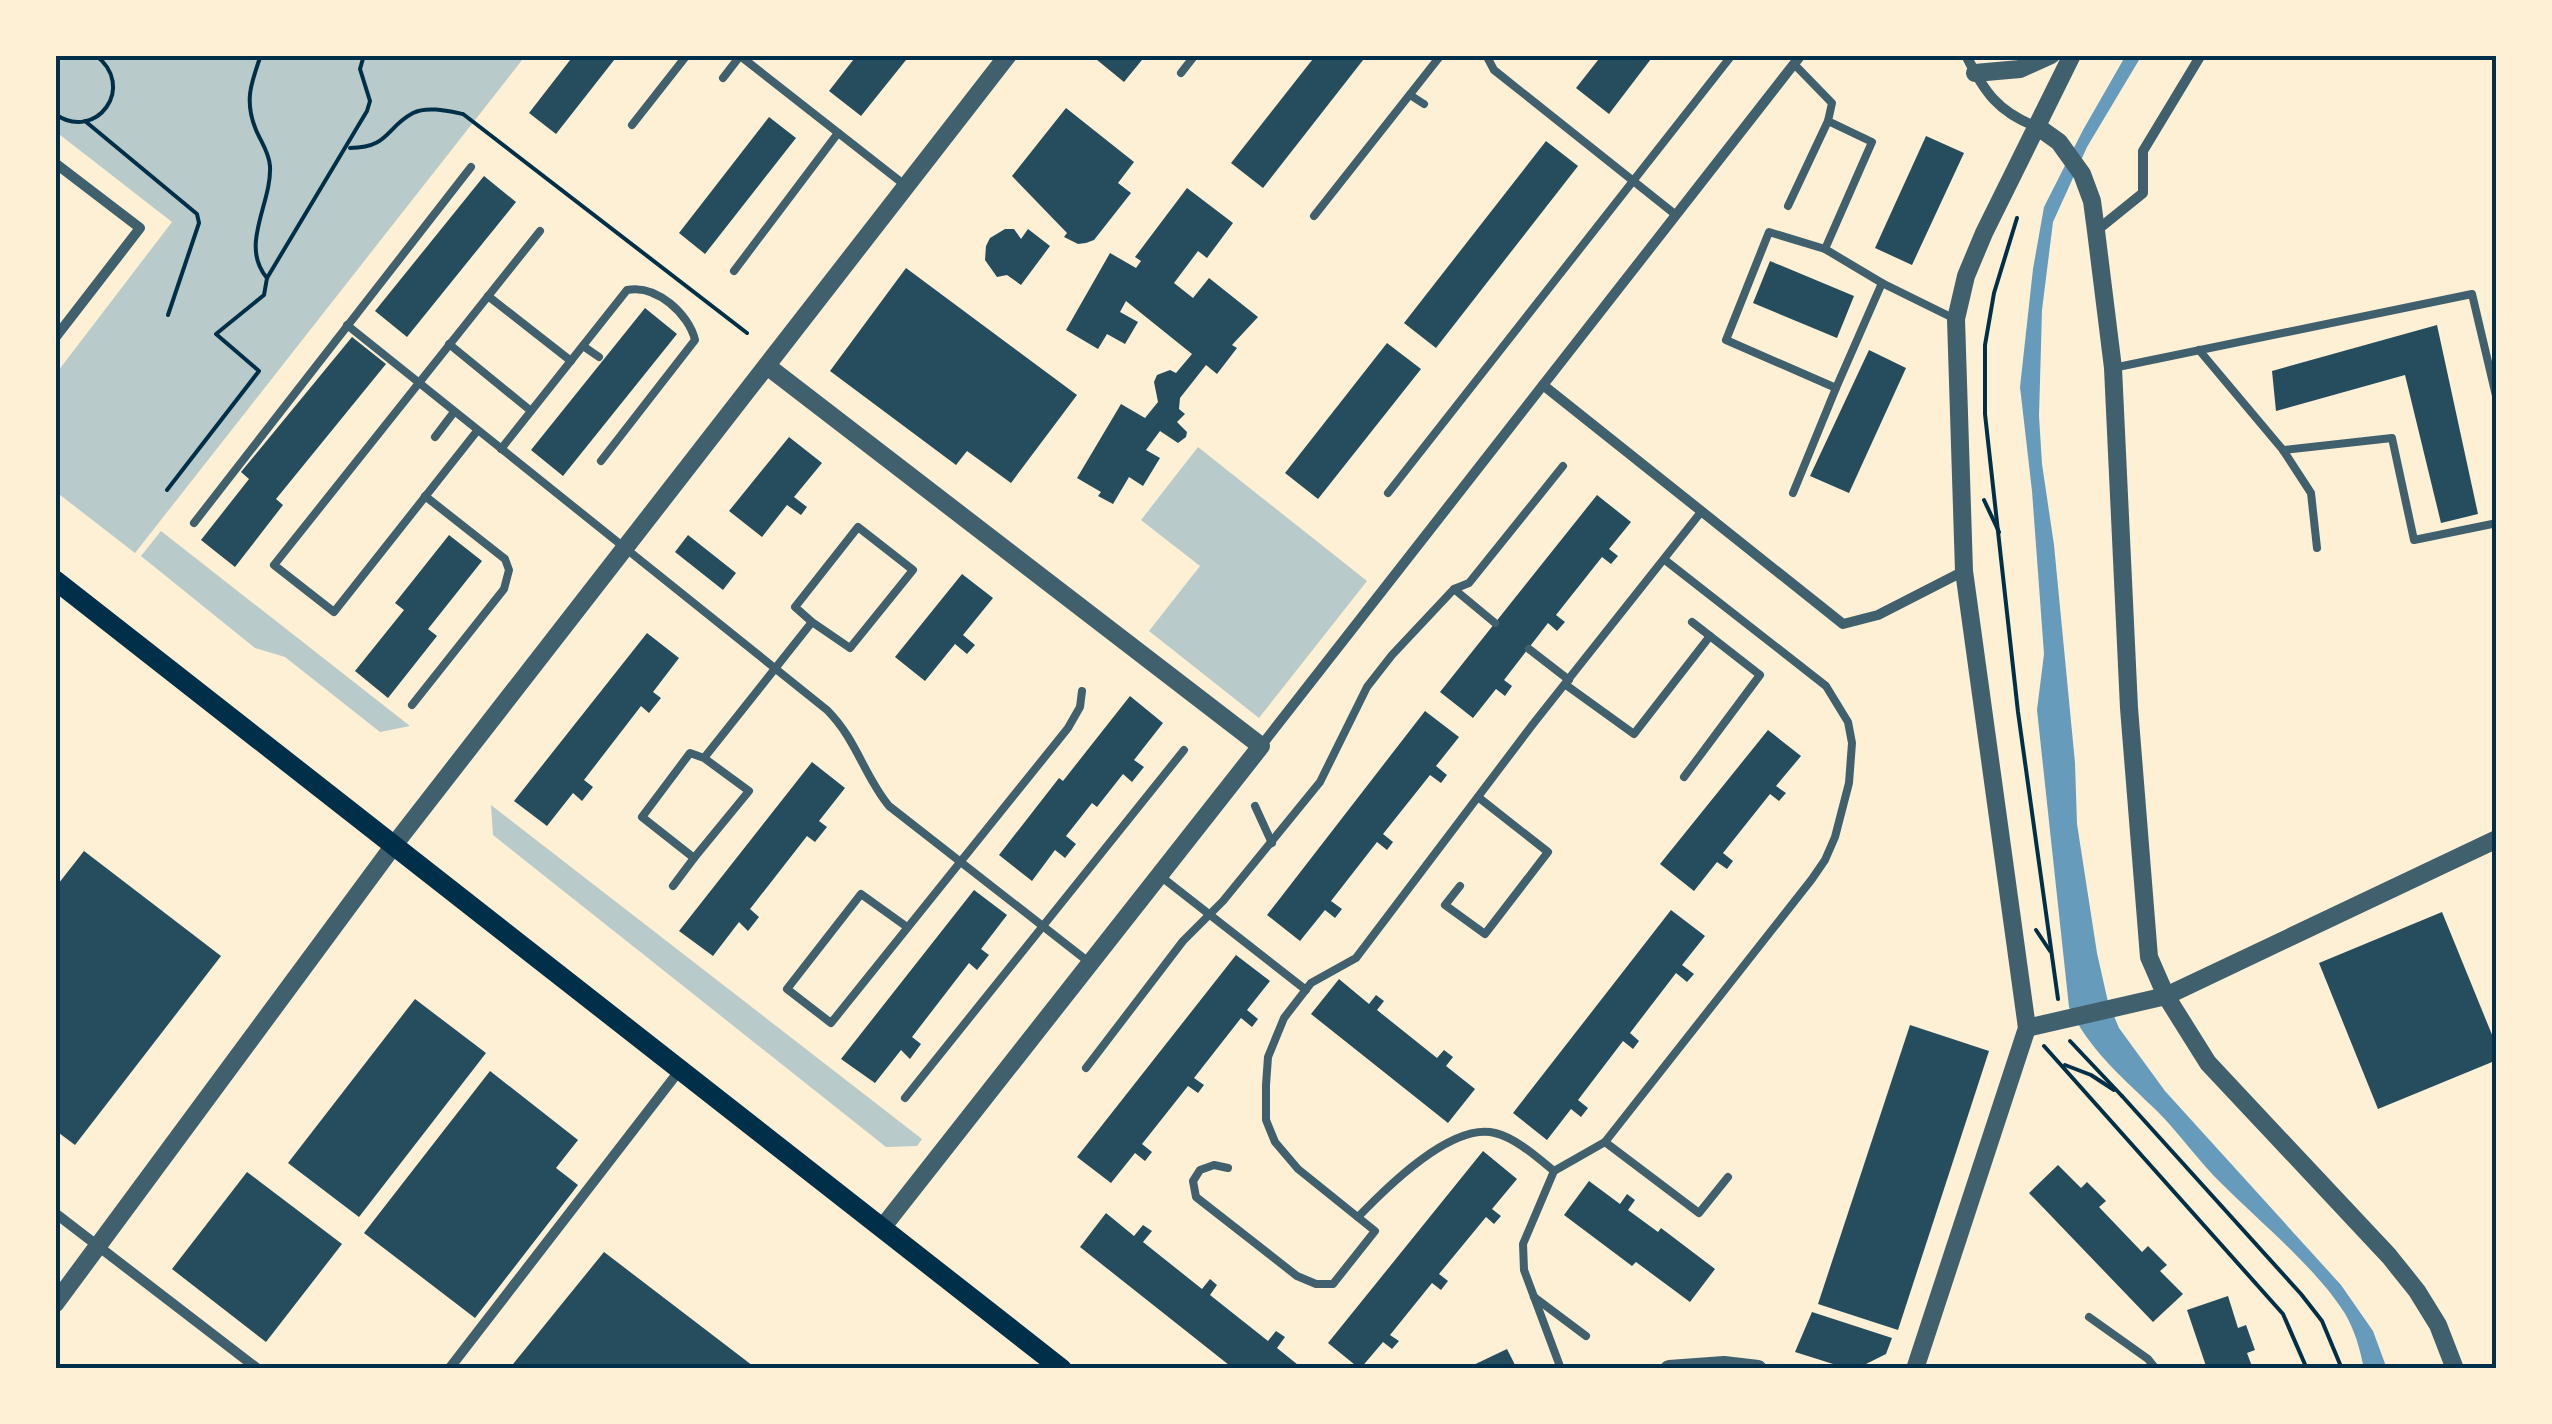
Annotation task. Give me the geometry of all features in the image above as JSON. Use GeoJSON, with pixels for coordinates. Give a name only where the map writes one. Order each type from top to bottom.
{"type":"FeatureCollection","features":[{"type":"Feature","properties":{"kind":"main road"},"geometry":{"type":"LineString","coordinates":[[55,580],[1062,1369]]}},
{"type":"Feature","properties":{"kind":"street"},"geometry":{"type":"LineString","coordinates":[[55,1304],[394,845],[1008,55]]}},
{"type":"Feature","properties":{"kind":"street"},"geometry":{"type":"LineString","coordinates":[[1966,55],[1991,98],[2010,116],[2059,142],[2082,174],[2092,201],[2113,368],[2129,708],[2149,957],[2166,996],[2208,1063],[2357,1220],[2417,1291],[2438,1326],[2454,1369]]}},
{"type":"Feature","properties":{"kind":"street"},"geometry":{"type":"LineString","coordinates":[[1974,73],[2020,69],[2051,55]]}},
{"type":"Feature","properties":{"kind":"street"},"geometry":{"type":"LineString","coordinates":[[1915,1369],[2027,1028],[1964,571],[1956,319],[1966,276],[1984,233],[2072,55]]}},
{"type":"Feature","properties":{"kind":"street"},"geometry":{"type":"LineString","coordinates":[[2096,231],[2143,193],[2143,151],[2201,55]]}},
{"type":"Feature","properties":{"kind":"street"},"geometry":{"type":"LineString","coordinates":[[882,1228],[1798,59]]}},
{"type":"Feature","properties":{"kind":"street"},"geometry":{"type":"LineString","coordinates":[[55,163],[140,228],[55,338]]}},
{"type":"Feature","properties":{"kind":"street"},"geometry":{"type":"LineString","coordinates":[[768,366],[1260,746]]}},
{"type":"Feature","properties":{"kind":"street"},"geometry":{"type":"LineString","coordinates":[[1543,385],[1843,624],[1878,614],[1964,571]]}},
{"type":"Feature","properties":{"kind":"street"},"geometry":{"type":"LineString","coordinates":[[2027,1028],[2166,996],[2497,839]]}},
{"type":"Feature","properties":{"kind":"street"},"geometry":{"type":"LineString","coordinates":[[450,1369],[679,1071]]}},
{"type":"Feature","properties":{"kind":"street"},"geometry":{"type":"LineString","coordinates":[[55,1213],[258,1369]]}},
{"type":"Feature","properties":{"kind":"street"},"geometry":{"type":"LineString","coordinates":[[1669,1369],[1724,1365],[1758,1369]]}},
{"type":"Feature","properties":{"kind":"lane"},"geometry":{"type":"LineString","coordinates":[[632,125],[687,55]]}},
{"type":"Feature","properties":{"kind":"lane"},"geometry":{"type":"LineString","coordinates":[[753,66],[762,55]]}},
{"type":"Feature","properties":{"kind":"lane"},"geometry":{"type":"LineString","coordinates":[[1181,73],[1195,55]]}},
{"type":"Feature","properties":{"kind":"lane"},"geometry":{"type":"LineString","coordinates":[[1314,216],[1441,55]]}},
{"type":"Feature","properties":{"kind":"lane"},"geometry":{"type":"LineString","coordinates":[[1486,55],[1494,70],[1676,214]]}},
{"type":"Feature","properties":{"kind":"lane"},"geometry":{"type":"LineString","coordinates":[[1388,494],[1732,55]]}},
{"type":"Feature","properties":{"kind":"lane"},"geometry":{"type":"LineString","coordinates":[[724,78],[739,56],[906,186]]}},
{"type":"Feature","properties":{"kind":"lane"},"geometry":{"type":"LineString","coordinates":[[1788,206],[1828,121],[1832,104],[1798,59]]}},
{"type":"Feature","properties":{"kind":"lane"},"geometry":{"type":"LineString","coordinates":[[1410,95],[1424,104]]}},
{"type":"Feature","properties":{"kind":"lane"},"geometry":{"type":"LineString","coordinates":[[1825,249],[1872,142],[1828,121]]}},
{"type":"Feature","properties":{"kind":"lane"},"geometry":{"type":"LineString","coordinates":[[734,271],[838,133]]}},
{"type":"Feature","properties":{"kind":"lane"},"geometry":{"type":"LineString","coordinates":[[194,523],[472,167]]}},
{"type":"Feature","properties":{"kind":"lane"},"geometry":{"type":"LineString","coordinates":[[477,431],[334,612],[274,565],[540,231]]}},
{"type":"Feature","properties":{"kind":"lane"},"geometry":{"type":"LineString","coordinates":[[1836,388],[1726,340],[1769,232],[1825,249],[1882,283],[1956,319]]}},
{"type":"Feature","properties":{"kind":"lane"},"geometry":{"type":"LineString","coordinates":[[1793,493],[1882,283]]}},
{"type":"Feature","properties":{"kind":"lane"},"geometry":{"type":"LineString","coordinates":[[501,450],[627,290],[634,288],[666,302],[692,326],[695,340],[600,461]]}},
{"type":"Feature","properties":{"kind":"lane"},"geometry":{"type":"LineString","coordinates":[[2113,368],[2472,294],[2497,400]]}},
{"type":"Feature","properties":{"kind":"lane"},"geometry":{"type":"LineString","coordinates":[[488,296],[571,361]]}},
{"type":"Feature","properties":{"kind":"lane"},"geometry":{"type":"LineString","coordinates":[[347,325],[776,668],[844,727],[878,792],[890,806],[1090,963]]}},
{"type":"Feature","properties":{"kind":"lane"},"geometry":{"type":"LineString","coordinates":[[448,344],[531,411]]}},
{"type":"Feature","properties":{"kind":"lane"},"geometry":{"type":"LineString","coordinates":[[583,346],[599,357]]}},
{"type":"Feature","properties":{"kind":"lane"},"geometry":{"type":"LineString","coordinates":[[2198,350],[2283,450],[2311,493],[2317,548]]}},
{"type":"Feature","properties":{"kind":"lane"},"geometry":{"type":"LineString","coordinates":[[641,388],[653,396]]}},
{"type":"Feature","properties":{"kind":"lane"},"geometry":{"type":"LineString","coordinates":[[436,436],[454,412]]}},
{"type":"Feature","properties":{"kind":"lane"},"geometry":{"type":"LineString","coordinates":[[2283,450],[2392,438],[2414,540],[2497,523]]}},
{"type":"Feature","properties":{"kind":"lane"},"geometry":{"type":"LineString","coordinates":[[1086,1068],[1183,941],[1272,843],[1320,782],[1367,687],[1392,654],[1454,589],[1469,583],[1563,466]]}},
{"type":"Feature","properties":{"kind":"lane"},"geometry":{"type":"LineString","coordinates":[[412,705],[504,589],[509,570],[505,559],[425,496]]}},
{"type":"Feature","properties":{"kind":"lane"},"geometry":{"type":"LineString","coordinates":[[1228,1168],[1214,1165],[1200,1170],[1192,1182],[1196,1197],[1297,1276],[1316,1284],[1333,1284],[1374,1231],[1298,1170],[1275,1142],[1266,1120],[1268,1057],[1284,1018],[1311,983],[1356,958],[1700,512]]}},
{"type":"Feature","properties":{"kind":"lane"},"geometry":{"type":"LineString","coordinates":[[858,527],[913,570],[850,648],[812,622],[796,608],[858,527]]}},
{"type":"Feature","properties":{"kind":"lane"},"geometry":{"type":"LineString","coordinates":[[1561,1369],[1524,1270],[1523,1244],[1554,1171],[1605,1142],[1819,870],[1835,837],[1852,762],[1848,722],[1826,686],[1665,560]]}},
{"type":"Feature","properties":{"kind":"lane"},"geometry":{"type":"LineString","coordinates":[[1454,589],[1495,623]]}},
{"type":"Feature","properties":{"kind":"lane"},"geometry":{"type":"LineString","coordinates":[[704,758],[812,622]]}},
{"type":"Feature","properties":{"kind":"lane"},"geometry":{"type":"LineString","coordinates":[[1684,777],[1760,675],[1692,622]]}},
{"type":"Feature","properties":{"kind":"lane"},"geometry":{"type":"LineString","coordinates":[[1529,649],[1634,734],[1710,636]]}},
{"type":"Feature","properties":{"kind":"lane"},"geometry":{"type":"LineString","coordinates":[[907,927],[861,894],[787,989],[831,1023],[1068,728],[1080,707],[1082,691]]}},
{"type":"Feature","properties":{"kind":"lane"},"geometry":{"type":"LineString","coordinates":[[905,1098],[1184,750]]}},
{"type":"Feature","properties":{"kind":"lane"},"geometry":{"type":"LineString","coordinates":[[672,886],[749,790],[704,758],[690,754],[642,817],[694,858]]}},
{"type":"Feature","properties":{"kind":"lane"},"geometry":{"type":"LineString","coordinates":[[1460,886],[1445,905],[1485,934],[1548,852],[1478,797]]}},
{"type":"Feature","properties":{"kind":"lane"},"geometry":{"type":"LineString","coordinates":[[1255,806],[1272,843]]}},
{"type":"Feature","properties":{"kind":"lane"},"geometry":{"type":"LineString","coordinates":[[1159,875],[1306,990]]}},
{"type":"Feature","properties":{"kind":"lane"},"geometry":{"type":"LineString","coordinates":[[1358,1217],[1419,1160],[1466,1136],[1493,1132],[1516,1143],[1554,1171]]}},
{"type":"Feature","properties":{"kind":"lane"},"geometry":{"type":"LineString","coordinates":[[1605,1142],[1700,1213],[1728,1177]]}},
{"type":"Feature","properties":{"kind":"lane"},"geometry":{"type":"LineString","coordinates":[[1534,1298],[1586,1336]]}},
{"type":"Feature","properties":{"kind":"lane"},"geometry":{"type":"LineString","coordinates":[[2088,1317],[2148,1359],[2156,1369]]}},
{"type":"Feature","properties":{"kind":"path"},"geometry":{"type":"LineString","coordinates":[[55,114],[73,122],[85,122],[106,108],[114,87],[108,66],[95,55]]}},
{"type":"Feature","properties":{"kind":"path"},"geometry":{"type":"LineString","coordinates":[[262,55],[248,93],[250,115],[270,162],[267,200],[254,250],[255,260],[267,278]]}},
{"type":"Feature","properties":{"kind":"path"},"geometry":{"type":"LineString","coordinates":[[167,490],[259,371],[216,334],[264,295],[267,278],[347,148],[370,100],[360,69],[364,55]]}},
{"type":"Feature","properties":{"kind":"path"},"geometry":{"type":"LineString","coordinates":[[347,148],[366,148],[380,142],[416,111],[463,114],[747,332]]}},
{"type":"Feature","properties":{"kind":"path"},"geometry":{"type":"LineString","coordinates":[[85,122],[197,214],[198,222],[168,314]]}},
{"type":"Feature","properties":{"kind":"path"},"geometry":{"type":"LineString","coordinates":[[2017,218],[1994,294],[1985,345],[1985,414],[2018,712],[2059,1003]]}},
{"type":"Feature","properties":{"kind":"path"},"geometry":{"type":"LineString","coordinates":[[2027,1028],[2283,1314],[2307,1369]]}},
{"type":"Feature","properties":{"kind":"path"},"geometry":{"type":"LineString","coordinates":[[2066,1038],[2300,1294],[2322,1321],[2342,1369]]}},
{"type":"Feature","properties":{"kind":"path"},"geometry":{"type":"LineString","coordinates":[[2060,1064],[2091,1076],[2122,1096]]}},
{"type":"Feature","properties":{"kind":"shaded area"},"geometry":{"type":"Polygon","coordinates":[[[55,55],[526,55],[135,553],[55,491],[55,375],[172,222],[55,131],[55,55]]]}},
{"type":"Feature","properties":{"kind":"shaded area"},"geometry":{"type":"Polygon","coordinates":[[[1198,447],[1367,581],[1259,718],[1149,631],[1200,566],[1141,520],[1198,447]]]}},
{"type":"Feature","properties":{"kind":"shaded area"},"geometry":{"type":"Polygon","coordinates":[[[161,531],[410,726],[380,732],[285,657],[255,648],[141,556],[161,531]]]}},
{"type":"Feature","properties":{"kind":"shaded area"},"geometry":{"type":"Polygon","coordinates":[[[491,805],[922,1139],[917,1146],[886,1147],[493,835],[491,805]]]}},
{"type":"Feature","properties":{"kind":"water"},"geometry":{"type":"Polygon","coordinates":[[[2126,55],[2142,55],[2087,147],[2053,222],[2042,310],[2042,464],[2054,545],[2075,763],[2077,824],[2097,953],[2108,1002],[2119,1028],[2165,1091],[2341,1285],[2373,1331],[2387,1369],[2364,1369],[2351,1326],[2332,1295],[2108,1063],[2086,1037],[2069,1007],[2037,710],[2044,654],[2020,387],[2044,207],[2126,55]]]}},
{"type":"Feature","properties":{"kind":"building"},"geometry":{"type":"Polygon","coordinates":[[[574,55],[618,55],[556,134],[529,113],[574,55]]]}},
{"type":"Feature","properties":{"kind":"building"},"geometry":{"type":"Polygon","coordinates":[[[857,55],[910,55],[861,116],[829,91],[857,55]]]}},
{"type":"Feature","properties":{"kind":"building"},"geometry":{"type":"Polygon","coordinates":[[[1091,55],[1146,55],[1124,82],[1091,55]]]}},
{"type":"Feature","properties":{"kind":"building"},"geometry":{"type":"Polygon","coordinates":[[[1316,55],[1367,55],[1263,188],[1231,163],[1316,55]]]}},
{"type":"Feature","properties":{"kind":"building"},"geometry":{"type":"Polygon","coordinates":[[[1602,55],[1654,55],[1609,114],[1576,88],[1602,55]]]}},
{"type":"Feature","properties":{"kind":"building"},"geometry":{"type":"Polygon","coordinates":[[[1066,108],[1134,162],[1118,183],[1131,193],[1094,240],[1078,244],[1064,237],[1067,233],[1012,176],[1066,108]]]}},
{"type":"Feature","properties":{"kind":"building"},"geometry":{"type":"Polygon","coordinates":[[[769,117],[796,138],[705,254],[679,233],[769,117]]]}},
{"type":"Feature","properties":{"kind":"building"},"geometry":{"type":"Polygon","coordinates":[[[1926,136],[1964,153],[1912,265],[1875,248],[1926,136]]]}},
{"type":"Feature","properties":{"kind":"building"},"geometry":{"type":"Polygon","coordinates":[[[1546,141],[1578,166],[1436,348],[1404,323],[1546,141]]]}},
{"type":"Feature","properties":{"kind":"building"},"geometry":{"type":"Polygon","coordinates":[[[484,176],[516,202],[407,337],[375,311],[484,176]]]}},
{"type":"Feature","properties":{"kind":"building"},"geometry":{"type":"Polygon","coordinates":[[[1187,188],[1233,223],[1207,258],[1198,251],[1174,283],[1193,298],[1209,278],[1258,317],[1232,345],[1237,348],[1217,374],[1206,365],[1180,398],[1179,409],[1185,414],[1177,422],[1187,432],[1186,437],[1178,443],[1160,431],[1146,450],[1160,458],[1143,486],[1129,477],[1113,504],[1077,478],[1121,404],[1145,418],[1158,402],[1154,382],[1157,375],[1170,370],[1176,373],[1192,354],[1126,301],[1120,312],[1138,322],[1125,344],[1107,334],[1098,349],[1066,330],[1110,253],[1136,268],[1141,261],[1135,257],[1187,188]]]}},
{"type":"Feature","properties":{"kind":"building"},"geometry":{"type":"Polygon","coordinates":[[[1005,229],[1014,229],[1021,239],[1028,229],[1050,246],[1021,285],[1007,275],[997,277],[985,260],[990,238],[1005,229]]]}},
{"type":"Feature","properties":{"kind":"building"},"geometry":{"type":"Polygon","coordinates":[[[1770,261],[1854,296],[1837,338],[1753,303],[1770,261]]]}},
{"type":"Feature","properties":{"kind":"building"},"geometry":{"type":"Polygon","coordinates":[[[906,268],[1077,395],[1011,483],[967,451],[956,465],[830,371],[906,268]]]}},
{"type":"Feature","properties":{"kind":"building"},"geometry":{"type":"Polygon","coordinates":[[[645,308],[677,334],[563,476],[531,450],[645,308]]]}},
{"type":"Feature","properties":{"kind":"building"},"geometry":{"type":"Polygon","coordinates":[[[2437,325],[2478,514],[2441,523],[2405,375],[2276,411],[2272,371],[2437,325]]]}},
{"type":"Feature","properties":{"kind":"building"},"geometry":{"type":"Polygon","coordinates":[[[352,337],[386,364],[276,499],[283,505],[235,567],[201,540],[249,479],[241,472],[352,337]]]}},
{"type":"Feature","properties":{"kind":"building"},"geometry":{"type":"Polygon","coordinates":[[[1387,343],[1421,369],[1318,499],[1285,473],[1387,343]]]}},
{"type":"Feature","properties":{"kind":"building"},"geometry":{"type":"Polygon","coordinates":[[[1869,350],[1906,368],[1849,493],[1810,476],[1869,350]]]}},
{"type":"Feature","properties":{"kind":"building"},"geometry":{"type":"Polygon","coordinates":[[[789,437],[822,463],[794,497],[807,507],[801,515],[787,505],[762,537],[729,511],[789,437]]]}},
{"type":"Feature","properties":{"kind":"building"},"geometry":{"type":"Polygon","coordinates":[[[1597,495],[1631,522],[1609,549],[1618,556],[1611,564],[1602,557],[1556,615],[1565,622],[1557,631],[1548,623],[1504,680],[1512,686],[1505,696],[1496,689],[1473,718],[1440,692],[1597,495]]]}},
{"type":"Feature","properties":{"kind":"building"},"geometry":{"type":"Polygon","coordinates":[[[449,535],[482,561],[428,629],[437,636],[388,698],[355,671],[404,610],[395,603],[449,535]]]}},
{"type":"Feature","properties":{"kind":"building"},"geometry":{"type":"Polygon","coordinates":[[[688,535],[736,573],[723,590],[675,552],[688,535]]]}},
{"type":"Feature","properties":{"kind":"building"},"geometry":{"type":"Polygon","coordinates":[[[962,574],[993,598],[963,635],[975,645],[967,654],[955,644],[925,681],[895,657],[962,574]]]}},
{"type":"Feature","properties":{"kind":"building"},"geometry":{"type":"Polygon","coordinates":[[[647,633],[679,658],[653,692],[661,698],[649,713],[641,706],[584,780],[593,787],[582,801],[573,793],[547,826],[514,801],[647,633]]]}},
{"type":"Feature","properties":{"kind":"building"},"geometry":{"type":"Polygon","coordinates":[[[1130,696],[1163,723],[1134,760],[1144,767],[1132,782],[1123,774],[1097,807],[1092,803],[1066,836],[1076,844],[1065,858],[1055,850],[1032,881],[999,855],[1130,696]]]}},
{"type":"Feature","properties":{"kind":"building"},"geometry":{"type":"Polygon","coordinates":[[[1425,711],[1459,737],[1436,766],[1447,775],[1441,783],[1430,775],[1383,834],[1393,842],[1387,850],[1377,842],[1331,901],[1342,909],[1335,918],[1325,910],[1300,941],[1267,915],[1425,711]]]}},
{"type":"Feature","properties":{"kind":"building"},"geometry":{"type":"Polygon","coordinates":[[[1768,730],[1801,756],[1776,786],[1786,793],[1779,801],[1770,794],[1723,853],[1733,861],[1727,869],[1717,862],[1694,891],[1660,864],[1768,730]]]}},
{"type":"Feature","properties":{"kind":"building"},"geometry":{"type":"Polygon","coordinates":[[[812,762],[845,788],[819,821],[827,827],[815,842],[807,836],[750,909],[759,917],[748,931],[739,922],[713,956],[679,931],[812,762]]]}},
{"type":"Feature","properties":{"kind":"building"},"geometry":{"type":"Polygon","coordinates":[[[84,851],[221,956],[75,1145],[55,1130],[55,888],[84,851]]]}},
{"type":"Feature","properties":{"kind":"building"},"geometry":{"type":"Polygon","coordinates":[[[974,890],[1007,915],[981,949],[989,955],[977,970],[969,963],[912,1037],[921,1044],[910,1059],[901,1050],[875,1083],[841,1059],[974,890]]]}},
{"type":"Feature","properties":{"kind":"building"},"geometry":{"type":"Polygon","coordinates":[[[1671,910],[1705,936],[1682,965],[1694,974],[1687,982],[1676,973],[1630,1033],[1639,1041],[1633,1049],[1623,1041],[1578,1100],[1588,1108],[1581,1117],[1571,1109],[1547,1140],[1513,1113],[1671,910]]]}},
{"type":"Feature","properties":{"kind":"building"},"geometry":{"type":"Polygon","coordinates":[[[2442,912],[2497,1047],[2497,1060],[2378,1109],[2319,963],[2442,912]]]}},
{"type":"Feature","properties":{"kind":"building"},"geometry":{"type":"Polygon","coordinates":[[[1236,955],[1270,981],[1247,1010],[1258,1019],[1252,1027],[1241,1018],[1194,1078],[1204,1085],[1198,1093],[1188,1086],[1142,1144],[1152,1152],[1145,1161],[1135,1153],[1111,1183],[1077,1157],[1236,955]]]}},
{"type":"Feature","properties":{"kind":"building"},"geometry":{"type":"Polygon","coordinates":[[[1339,979],[1369,1004],[1376,995],[1384,1001],[1377,1010],[1437,1058],[1444,1050],[1453,1057],[1446,1066],[1475,1089],[1448,1123],[1311,1014],[1339,979]]]}},
{"type":"Feature","properties":{"kind":"building"},"geometry":{"type":"Polygon","coordinates":[[[415,999],[486,1053],[359,1217],[288,1163],[415,999]]]}},
{"type":"Feature","properties":{"kind":"building"},"geometry":{"type":"Polygon","coordinates":[[[1910,1025],[1989,1051],[1898,1330],[1818,1304],[1910,1025]]]}},
{"type":"Feature","properties":{"kind":"building"},"geometry":{"type":"Polygon","coordinates":[[[490,1071],[578,1140],[556,1168],[578,1185],[475,1318],[364,1233],[490,1071]]]}},
{"type":"Feature","properties":{"kind":"building"},"geometry":{"type":"Polygon","coordinates":[[[1483,1151],[1517,1179],[1492,1209],[1501,1216],[1494,1224],[1486,1217],[1439,1274],[1448,1281],[1441,1290],[1432,1283],[1390,1335],[1399,1341],[1392,1349],[1383,1342],[1360,1369],[1328,1343],[1483,1151]]]}},
{"type":"Feature","properties":{"kind":"building"},"geometry":{"type":"Polygon","coordinates":[[[2058,1165],[2081,1188],[2087,1182],[2106,1201],[2099,1207],[2142,1252],[2148,1246],[2167,1265],[2160,1271],[2183,1294],[2153,1322],[2029,1193],[2058,1165]]]}},
{"type":"Feature","properties":{"kind":"building"},"geometry":{"type":"Polygon","coordinates":[[[247,1172],[342,1244],[266,1342],[172,1269],[247,1172]]]}},
{"type":"Feature","properties":{"kind":"building"},"geometry":{"type":"Polygon","coordinates":[[[1589,1181],[1620,1204],[1627,1194],[1635,1200],[1628,1210],[1658,1232],[1661,1228],[1715,1269],[1690,1302],[1636,1262],[1632,1266],[1564,1215],[1589,1181]]]}},
{"type":"Feature","properties":{"kind":"building"},"geometry":{"type":"Polygon","coordinates":[[[1106,1213],[1134,1236],[1143,1225],[1152,1231],[1143,1242],[1202,1289],[1210,1279],[1217,1285],[1210,1295],[1268,1341],[1276,1331],[1285,1337],[1277,1348],[1303,1369],[1234,1369],[1080,1247],[1106,1213]]]}},
{"type":"Feature","properties":{"kind":"building"},"geometry":{"type":"Polygon","coordinates":[[[604,1252],[757,1369],[509,1369],[604,1252]]]}},
{"type":"Feature","properties":{"kind":"building"},"geometry":{"type":"Polygon","coordinates":[[[2228,1296],[2238,1328],[2246,1325],[2255,1350],[2247,1353],[2253,1369],[2207,1369],[2187,1310],[2228,1296]]]}},
{"type":"Feature","properties":{"kind":"building"},"geometry":{"type":"Polygon","coordinates":[[[1812,1312],[1892,1338],[1886,1354],[1849,1369],[1795,1352],[1812,1312]]]}},
{"type":"Feature","properties":{"kind":"building"},"geometry":{"type":"Polygon","coordinates":[[[1507,1349],[1517,1369],[1465,1369],[1507,1349]]]}}]}
